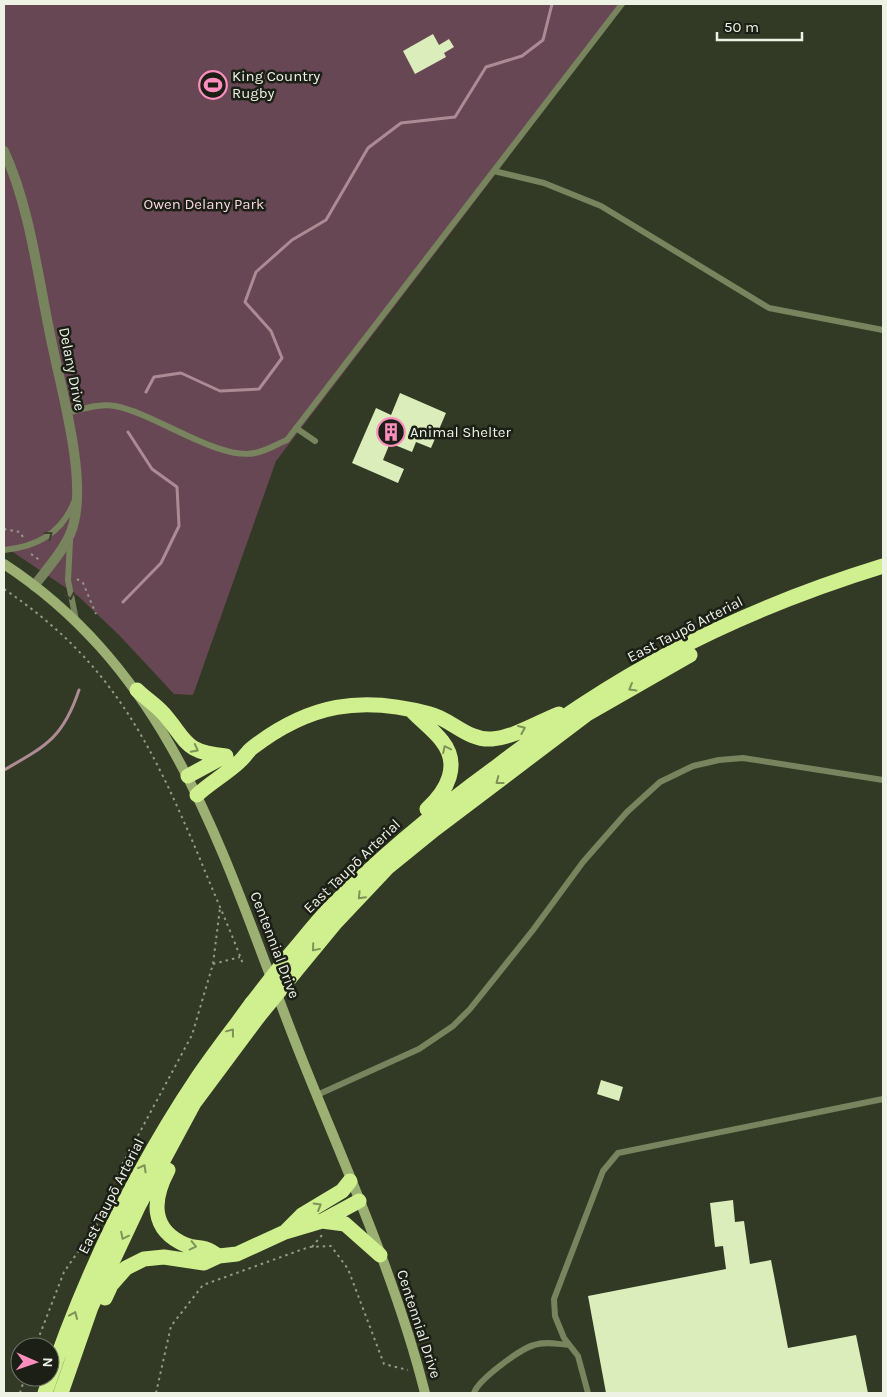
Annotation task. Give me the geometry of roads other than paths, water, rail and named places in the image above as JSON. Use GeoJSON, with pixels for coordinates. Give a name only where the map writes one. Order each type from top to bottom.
{"type":"FeatureCollection","features":[{"type":"Feature","properties":{"kind":"highway","name":"East Taupō Arterial"},"geometry":{"type":"LineString","coordinates":[[62,1393],[91,1307],[138,1207],[194,1103],[247,1030],[255,1010],[288,958],[344,894],[448,803],[586,702],[667,655],[741,619],[820,587],[883,566]]}},
{"type":"Feature","properties":{"kind":"highway","name":"East Taupō Arterial"},"geometry":{"type":"LineString","coordinates":[[45,1393],[72,1320],[123,1204],[198,1076],[255,1010],[294,973],[336,922],[387,868],[587,714],[692,653],[764,620],[883,574]]}},
{"type":"Feature","properties":{"kind":"highway"},"geometry":{"type":"LineString","coordinates":[[137,690],[163,713],[190,747],[210,754],[226,756]]}},
{"type":"Feature","properties":{"kind":"highway"},"geometry":{"type":"LineString","coordinates":[[197,795],[239,762],[250,749],[298,719],[331,707],[367,703],[431,714],[473,736],[490,740],[515,732],[586,702]]}},
{"type":"Feature","properties":{"kind":"highway"},"geometry":{"type":"LineString","coordinates":[[344,894],[359,871],[437,800],[450,778],[448,750],[435,733],[411,710]]}},
{"type":"Feature","properties":{"kind":"highway"},"geometry":{"type":"LineString","coordinates":[[188,776],[236,750],[250,749]]}},
{"type":"Feature","properties":{"kind":"highway"},"geometry":{"type":"LineString","coordinates":[[219,1256],[205,1249],[193,1248],[173,1238],[158,1219],[157,1207],[163,1180],[197,1112],[247,1030]]}},
{"type":"Feature","properties":{"kind":"highway"},"geometry":{"type":"LineString","coordinates":[[285,1232],[302,1215],[342,1191],[350,1181]]}},
{"type":"Feature","properties":{"kind":"highway"},"geometry":{"type":"LineString","coordinates":[[62,1393],[111,1285],[126,1268],[152,1257],[204,1262],[219,1256],[237,1254],[285,1232],[322,1222],[358,1201]]}},
{"type":"Feature","properties":{"kind":"highway"},"geometry":{"type":"LineString","coordinates":[[322,1222],[345,1224],[380,1255]]}},
{"type":"Feature","properties":{"kind":"main road","name":"Centennial Drive"},"geometry":{"type":"LineString","coordinates":[[4,564],[34,586],[76,623],[137,690],[170,741],[188,776],[240,895],[380,1255],[425,1393]]}},
{"type":"Feature","properties":{"kind":"street","name":"Delany Drive"},"geometry":{"type":"LineString","coordinates":[[4,151],[18,186],[66,413],[78,491],[70,535],[34,586]]}},
{"type":"Feature","properties":{"kind":"lane"},"geometry":{"type":"LineString","coordinates":[[66,413],[99,406],[113,406],[140,414],[232,453],[255,454],[287,440],[622,4]]}},
{"type":"Feature","properties":{"kind":"lane"},"geometry":{"type":"LineString","coordinates":[[494,171],[544,183],[601,206],[769,308],[883,330]]}},
{"type":"Feature","properties":{"kind":"lane"},"geometry":{"type":"LineString","coordinates":[[296,428],[314,441]]}},
{"type":"Feature","properties":{"kind":"lane"},"geometry":{"type":"LineString","coordinates":[[4,550],[26,547],[50,535],[65,519],[78,491]]}},
{"type":"Feature","properties":{"kind":"lane"},"geometry":{"type":"LineString","coordinates":[[70,535],[68,580],[76,623]]}},
{"type":"Feature","properties":{"kind":"lane"},"geometry":{"type":"LineString","coordinates":[[317,1095],[419,1050],[453,1026],[470,1009],[533,930],[583,862],[627,812],[660,782],[692,766],[719,760],[744,758],[883,780]]}},
{"type":"Feature","properties":{"kind":"lane"},"geometry":{"type":"LineString","coordinates":[[586,1392],[578,1356],[564,1338],[555,1316],[554,1298],[603,1171],[618,1154],[883,1099]]}},
{"type":"Feature","properties":{"kind":"lane"},"geometry":{"type":"LineString","coordinates":[[474,1393],[480,1382],[532,1345],[544,1342],[569,1345]]}},
{"type":"Feature","properties":{"kind":"waterway"},"geometry":{"type":"LineString","coordinates":[[146,392],[154,377],[181,373],[220,391],[259,389],[282,358],[271,331],[245,302],[256,272],[292,240],[326,220],[368,148],[401,123],[455,117],[486,67],[522,56],[543,40],[552,4]]}},
{"type":"Feature","properties":{"kind":"waterway"},"geometry":{"type":"LineString","coordinates":[[123,602],[161,563],[179,526],[177,487],[152,469],[128,432]]}},
{"type":"Feature","properties":{"kind":"waterway"},"geometry":{"type":"LineString","coordinates":[[4,770],[42,747],[51,739],[66,719],[79,690]]}},
{"type":"Feature","properties":{"kind":"place","name":"King Country Rugby"},"geometry":{"type":"Point","coordinates":[213,85]}},
{"type":"Feature","properties":{"kind":"place","name":"Animal Shelter"},"geometry":{"type":"Point","coordinates":[391,432]}},
{"type":"Feature","properties":{"kind":"park label","name":"Owen Delany Park"},"geometry":{"type":"Point","coordinates":[204,204]}}]}
